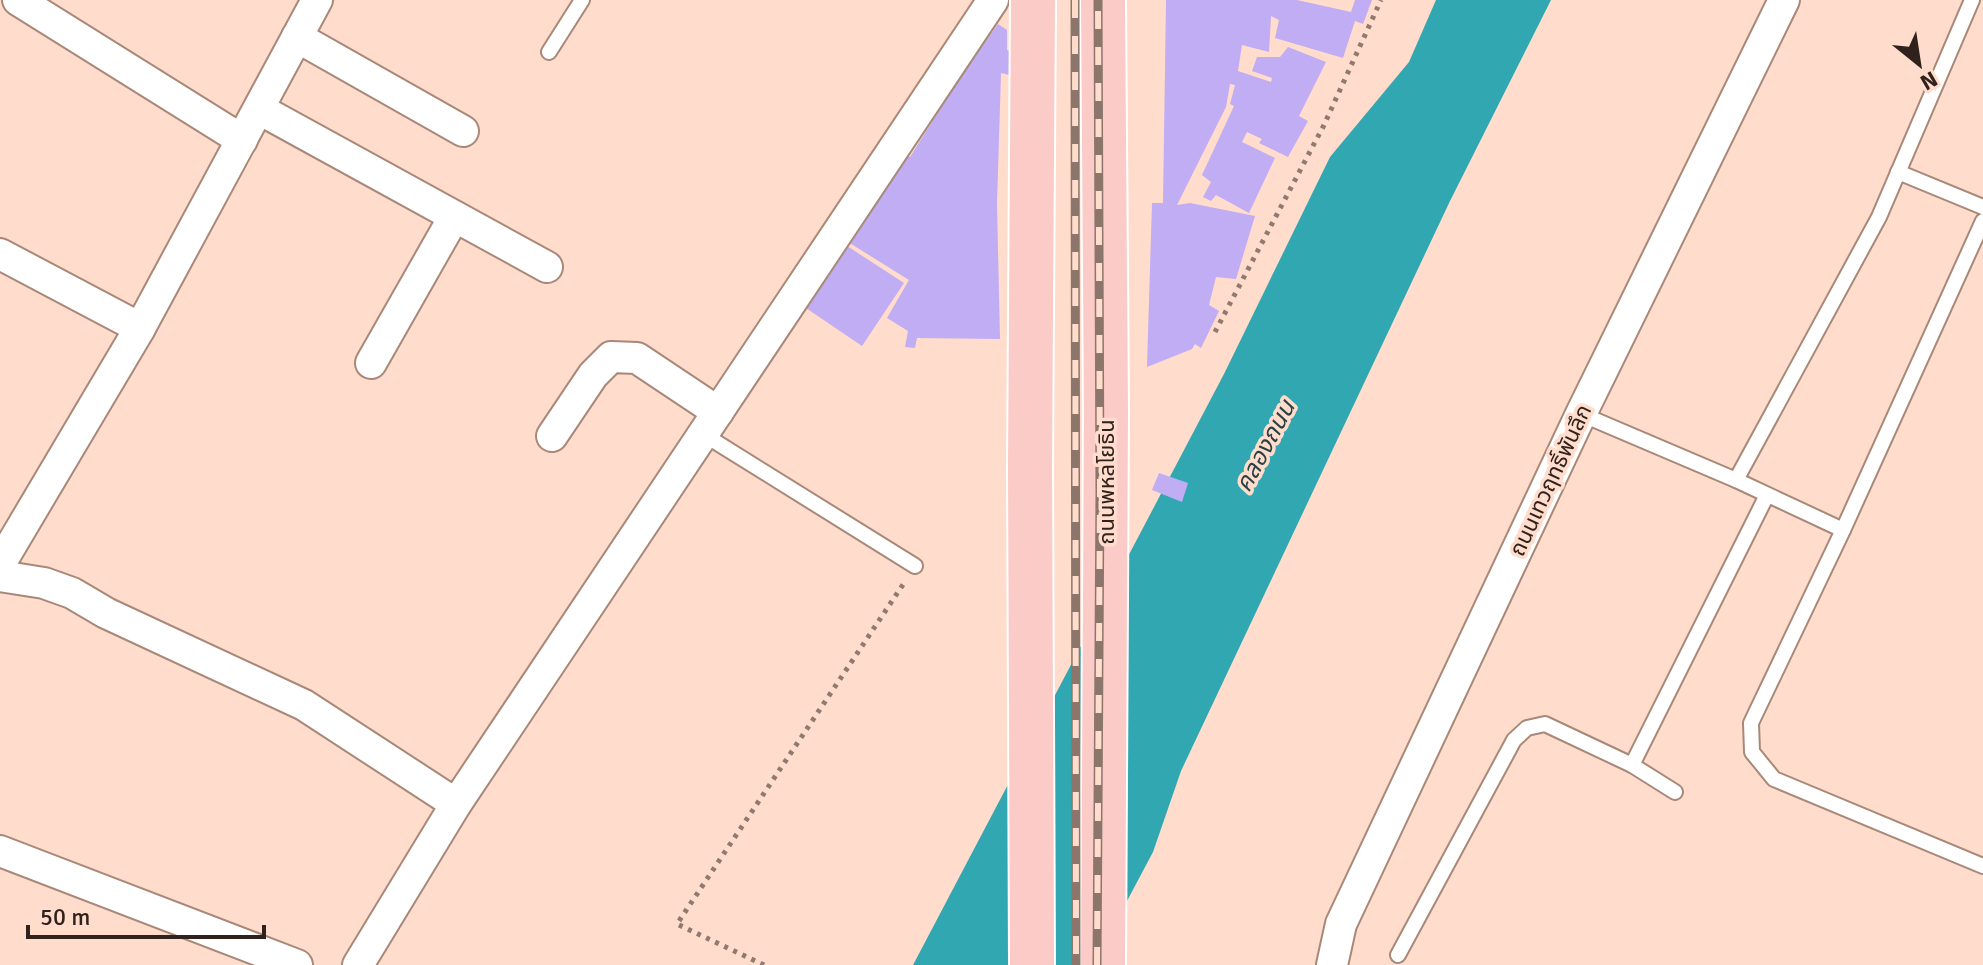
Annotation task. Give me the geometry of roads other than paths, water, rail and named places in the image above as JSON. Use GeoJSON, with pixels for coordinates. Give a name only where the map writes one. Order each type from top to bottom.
{"type":"FeatureCollection","features":[{"type":"Feature","properties":{"kind":"main road"},"geometry":{"type":"LineString","coordinates":[[1032,965],[1033,0]]}},
{"type":"Feature","properties":{"kind":"main road","name":"ถนนพหลโยธิน"},"geometry":{"type":"LineString","coordinates":[[1103,0],[1106,428],[1103,965]]}},
{"type":"Feature","properties":{"kind":"street"},"geometry":{"type":"LineString","coordinates":[[18,0],[242,140]]}},
{"type":"Feature","properties":{"kind":"street"},"geometry":{"type":"LineString","coordinates":[[0,564],[140,328],[317,0]]}},
{"type":"Feature","properties":{"kind":"street"},"geometry":{"type":"LineString","coordinates":[[358,965],[456,804],[993,0]]}},
{"type":"Feature","properties":{"kind":"street","name":"ถนนเทวฤทธิ์พันลึก"},"geometry":{"type":"LineString","coordinates":[[1332,965],[1341,924],[1581,414],[1784,0]]}},
{"type":"Feature","properties":{"kind":"street"},"geometry":{"type":"LineString","coordinates":[[297,37],[463,131]]}},
{"type":"Feature","properties":{"kind":"street"},"geometry":{"type":"LineString","coordinates":[[259,109],[547,267]]}},
{"type":"Feature","properties":{"kind":"street"},"geometry":{"type":"LineString","coordinates":[[371,363],[454,217]]}},
{"type":"Feature","properties":{"kind":"street"},"geometry":{"type":"LineString","coordinates":[[0,254],[140,328]]}},
{"type":"Feature","properties":{"kind":"street"},"geometry":{"type":"LineString","coordinates":[[552,436],[593,375],[611,357],[637,358],[711,423]]}},
{"type":"Feature","properties":{"kind":"street"},"geometry":{"type":"LineString","coordinates":[[0,576],[44,583],[72,593],[106,613],[304,705],[456,804]]}},
{"type":"Feature","properties":{"kind":"street"},"geometry":{"type":"LineString","coordinates":[[0,851],[297,965]]}},
{"type":"Feature","properties":{"kind":"lane"},"geometry":{"type":"LineString","coordinates":[[549,52],[582,0]]}},
{"type":"Feature","properties":{"kind":"lane"},"geometry":{"type":"LineString","coordinates":[[1736,480],[1879,217],[1972,0]]}},
{"type":"Feature","properties":{"kind":"lane"},"geometry":{"type":"LineString","coordinates":[[1898,172],[1983,207]]}},
{"type":"Feature","properties":{"kind":"lane"},"geometry":{"type":"LineString","coordinates":[[1983,221],[1843,530],[1751,723],[1752,752],[1774,779],[1983,866]]}},
{"type":"Feature","properties":{"kind":"lane"},"geometry":{"type":"LineString","coordinates":[[1581,414],[1736,480],[1843,530]]}},
{"type":"Feature","properties":{"kind":"lane"},"geometry":{"type":"LineString","coordinates":[[711,423],[915,566]]}},
{"type":"Feature","properties":{"kind":"lane"},"geometry":{"type":"LineString","coordinates":[[1632,765],[1767,495]]}},
{"type":"Feature","properties":{"kind":"lane"},"geometry":{"type":"LineString","coordinates":[[1398,955],[1514,740],[1527,728],[1545,724],[1632,765],[1675,792]]}},
{"type":"Feature","properties":{"kind":"water","name":"คลองถนน"},"geometry":{"type":"Polygon","coordinates":[[[1436,0],[1551,0],[1450,201],[1181,771],[1153,852],[1093,965],[913,965],[1224,374],[1330,157],[1409,62],[1436,0]]]}},
{"type":"Feature","properties":{"kind":"railway"},"geometry":{"type":"LineString","coordinates":[[1075,0],[1076,965]]}},
{"type":"Feature","properties":{"kind":"railway"},"geometry":{"type":"LineString","coordinates":[[1097,965],[1100,492],[1098,0]]}}]}
